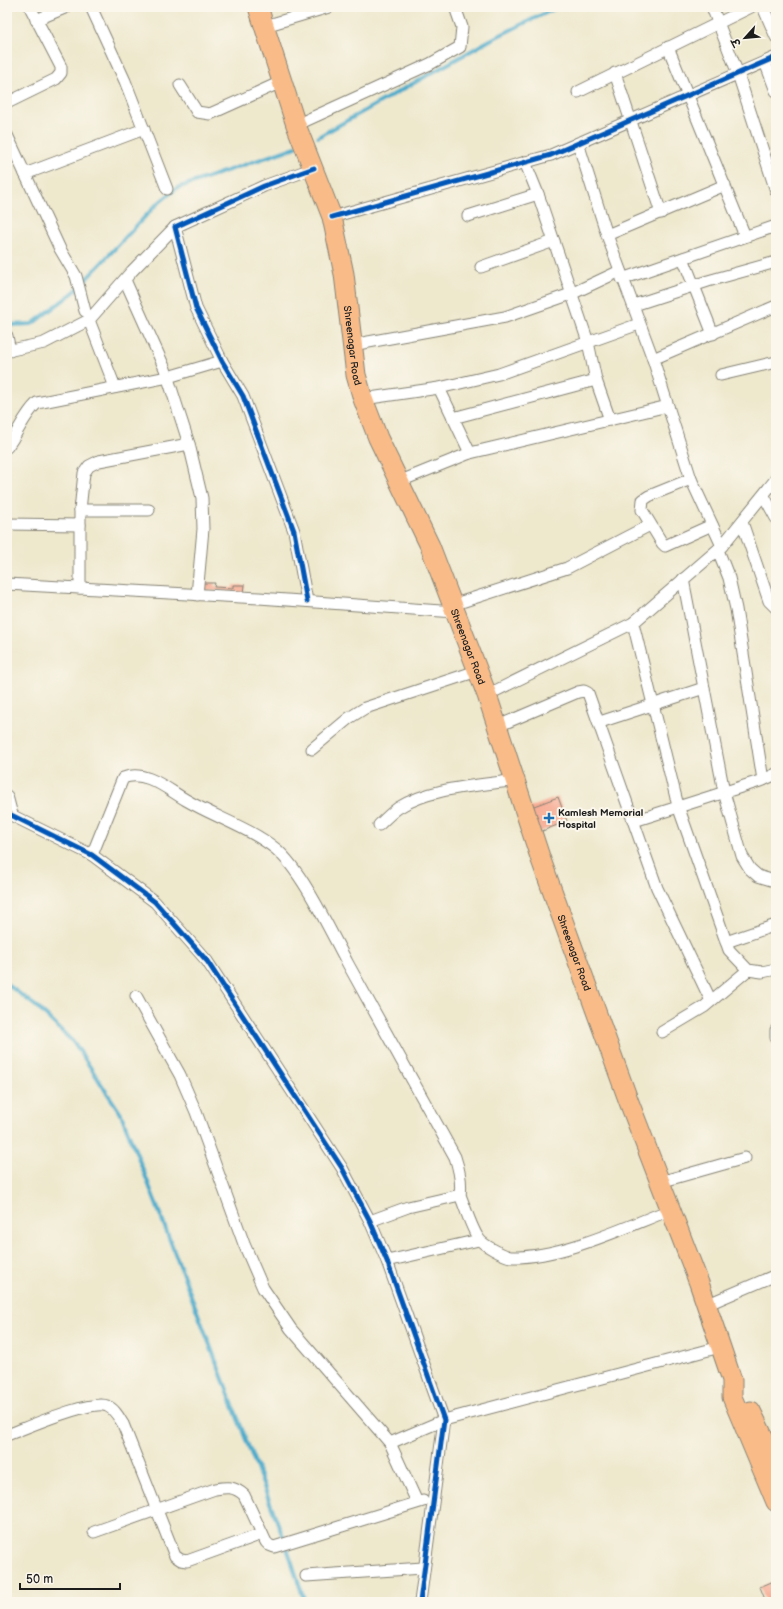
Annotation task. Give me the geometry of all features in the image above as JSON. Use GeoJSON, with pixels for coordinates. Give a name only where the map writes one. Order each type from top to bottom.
{"type":"FeatureCollection","features":[{"type":"Feature","properties":{"kind":"highway","name":"Shreenagar Road"},"geometry":{"type":"LineString","coordinates":[[258,7],[296,125],[332,217],[344,274],[356,375],[363,399],[398,482],[430,546],[487,695],[544,867],[670,1210],[699,1283],[732,1380]]}},
{"type":"Feature","properties":{"kind":"highway"},"geometry":{"type":"LineString","coordinates":[[732,1380],[742,1392],[769,1437],[776,1463]]}},
{"type":"Feature","properties":{"kind":"highway"},"geometry":{"type":"LineString","coordinates":[[732,1380],[732,1398],[775,1493]]}},
{"type":"Feature","properties":{"kind":"street"},"geometry":{"type":"LineString","coordinates":[[7,103],[56,79],[61,73],[61,67],[30,7]]}},
{"type":"Feature","properties":{"kind":"street"},"geometry":{"type":"LineString","coordinates":[[36,20],[67,7]]}},
{"type":"Feature","properties":{"kind":"street"},"geometry":{"type":"LineString","coordinates":[[91,7],[125,80],[167,189]]}},
{"type":"Feature","properties":{"kind":"street"},"geometry":{"type":"LineString","coordinates":[[265,26],[329,7]]}},
{"type":"Feature","properties":{"kind":"street"},"geometry":{"type":"LineString","coordinates":[[296,125],[430,64],[460,47],[462,27],[455,7]]}},
{"type":"Feature","properties":{"kind":"street"},"geometry":{"type":"LineString","coordinates":[[712,7],[738,74],[776,191]]}},
{"type":"Feature","properties":{"kind":"street"},"geometry":{"type":"LineString","coordinates":[[578,92],[752,7]]}},
{"type":"Feature","properties":{"kind":"street"},"geometry":{"type":"LineString","coordinates":[[763,7],[776,38]]}},
{"type":"Feature","properties":{"kind":"street"},"geometry":{"type":"LineString","coordinates":[[668,48],[687,97],[725,185],[744,236]]}},
{"type":"Feature","properties":{"kind":"street"},"geometry":{"type":"LineString","coordinates":[[332,217],[551,155],[776,57]]}},
{"type":"Feature","properties":{"kind":"street"},"geometry":{"type":"LineString","coordinates":[[765,62],[776,91]]}},
{"type":"Feature","properties":{"kind":"street"},"geometry":{"type":"LineString","coordinates":[[615,73],[661,213]]}},
{"type":"Feature","properties":{"kind":"street"},"geometry":{"type":"LineString","coordinates":[[180,85],[197,112],[210,114],[282,82]]}},
{"type":"Feature","properties":{"kind":"street"},"geometry":{"type":"LineString","coordinates":[[25,174],[144,129]]}},
{"type":"Feature","properties":{"kind":"street"},"geometry":{"type":"LineString","coordinates":[[7,134],[60,248],[76,276],[87,315],[115,387]]}},
{"type":"Feature","properties":{"kind":"street"},"geometry":{"type":"LineString","coordinates":[[578,143],[607,235],[653,359],[691,479],[712,525],[729,578],[736,609],[763,780]]}},
{"type":"Feature","properties":{"kind":"street"},"geometry":{"type":"LineString","coordinates":[[525,162],[538,194],[588,342],[596,380],[610,420]]}},
{"type":"Feature","properties":{"kind":"street"},"geometry":{"type":"LineString","coordinates":[[7,336],[8,351],[44,343],[87,315],[125,280],[175,227],[264,186],[314,168]]}},
{"type":"Feature","properties":{"kind":"street"},"geometry":{"type":"LineString","coordinates":[[607,235],[725,185]]}},
{"type":"Feature","properties":{"kind":"street"},"geometry":{"type":"LineString","coordinates":[[468,216],[538,194]]}},
{"type":"Feature","properties":{"kind":"street"},"geometry":{"type":"LineString","coordinates":[[352,345],[505,317],[621,275],[683,258],[776,226]]}},
{"type":"Feature","properties":{"kind":"street"},"geometry":{"type":"LineString","coordinates":[[175,227],[196,308],[222,361],[243,396],[294,531],[307,601]]}},
{"type":"Feature","properties":{"kind":"street"},"geometry":{"type":"LineString","coordinates":[[481,267],[554,241]]}},
{"type":"Feature","properties":{"kind":"street"},"geometry":{"type":"LineString","coordinates":[[683,258],[713,334]]}},
{"type":"Feature","properties":{"kind":"street"},"geometry":{"type":"LineString","coordinates":[[634,306],[694,286],[776,262]]}},
{"type":"Feature","properties":{"kind":"street"},"geometry":{"type":"LineString","coordinates":[[125,280],[168,377],[189,444],[202,498],[203,529],[197,594]]}},
{"type":"Feature","properties":{"kind":"street"},"geometry":{"type":"LineString","coordinates":[[653,359],[776,306]]}},
{"type":"Feature","properties":{"kind":"street"},"geometry":{"type":"LineString","coordinates":[[363,399],[439,388],[499,374],[639,324]]}},
{"type":"Feature","properties":{"kind":"street"},"geometry":{"type":"LineString","coordinates":[[7,447],[16,436],[29,410],[37,403],[168,377],[222,361]]}},
{"type":"Feature","properties":{"kind":"street"},"geometry":{"type":"LineString","coordinates":[[720,375],[776,362]]}},
{"type":"Feature","properties":{"kind":"street"},"geometry":{"type":"LineString","coordinates":[[453,418],[596,380]]}},
{"type":"Feature","properties":{"kind":"street"},"geometry":{"type":"LineString","coordinates":[[439,388],[470,454]]}},
{"type":"Feature","properties":{"kind":"street"},"geometry":{"type":"LineString","coordinates":[[398,482],[470,454],[668,406]]}},
{"type":"Feature","properties":{"kind":"street"},"geometry":{"type":"LineString","coordinates":[[80,588],[80,510],[84,473],[89,466],[99,461],[189,444]]}},
{"type":"Feature","properties":{"kind":"street"},"geometry":{"type":"LineString","coordinates":[[691,479],[649,496],[644,500],[642,510],[650,525],[665,546],[712,525]]}},
{"type":"Feature","properties":{"kind":"street"},"geometry":{"type":"LineString","coordinates":[[487,695],[633,623],[720,548],[764,496],[776,479]]}},
{"type":"Feature","properties":{"kind":"street"},"geometry":{"type":"LineString","coordinates":[[764,496],[776,518]]}},
{"type":"Feature","properties":{"kind":"street"},"geometry":{"type":"LineString","coordinates":[[80,510],[149,510]]}},
{"type":"Feature","properties":{"kind":"street"},"geometry":{"type":"LineString","coordinates":[[742,522],[770,601],[776,608]]}},
{"type":"Feature","properties":{"kind":"street"},"geometry":{"type":"LineString","coordinates":[[7,524],[80,525]]}},
{"type":"Feature","properties":{"kind":"street"},"geometry":{"type":"LineString","coordinates":[[7,584],[454,608],[567,568],[650,525]]}},
{"type":"Feature","properties":{"kind":"street"},"geometry":{"type":"LineString","coordinates":[[683,579],[724,792],[742,856],[750,869],[758,876],[776,880]]}},
{"type":"Feature","properties":{"kind":"street"},"geometry":{"type":"LineString","coordinates":[[633,623],[678,806],[729,950],[748,970],[762,972],[776,969]]}},
{"type":"Feature","properties":{"kind":"street"},"geometry":{"type":"LineString","coordinates":[[312,748],[349,718],[365,708],[477,671]]}},
{"type":"Feature","properties":{"kind":"street"},"geometry":{"type":"LineString","coordinates":[[600,722],[653,703],[704,688]]}},
{"type":"Feature","properties":{"kind":"street"},"geometry":{"type":"LineString","coordinates":[[498,726],[584,691],[588,693],[600,722],[656,888],[711,1001]]}},
{"type":"Feature","properties":{"kind":"street"},"geometry":{"type":"LineString","coordinates":[[634,821],[763,780],[776,774]]}},
{"type":"Feature","properties":{"kind":"street"},"geometry":{"type":"LineString","coordinates":[[92,856],[123,778],[130,775],[142,775],[199,808],[253,834],[276,849],[292,866],[322,916],[456,1157],[459,1168],[461,1188],[460,1195],[479,1240],[491,1248],[509,1257],[544,1253],[578,1245],[670,1210]]}},
{"type":"Feature","properties":{"kind":"street"},"geometry":{"type":"LineString","coordinates":[[379,825],[397,809],[415,799],[440,791],[516,780]]}},
{"type":"Feature","properties":{"kind":"street"},"geometry":{"type":"LineString","coordinates":[[7,796],[10,814],[92,856],[155,902],[206,961],[342,1168],[370,1221],[387,1261],[444,1420],[432,1498],[420,1602]]}},
{"type":"Feature","properties":{"kind":"street"},"geometry":{"type":"LineString","coordinates":[[726,942],[776,925]]}},
{"type":"Feature","properties":{"kind":"street"},"geometry":{"type":"LineString","coordinates":[[662,1032],[690,1017],[748,970]]}},
{"type":"Feature","properties":{"kind":"street"},"geometry":{"type":"LineString","coordinates":[[136,996],[180,1076],[196,1112],[244,1244],[263,1288],[291,1329],[390,1443],[417,1502]]}},
{"type":"Feature","properties":{"kind":"street"},"geometry":{"type":"LineString","coordinates":[[776,1030],[776,1038]]}},
{"type":"Feature","properties":{"kind":"street"},"geometry":{"type":"LineString","coordinates":[[660,1182],[745,1158]]}},
{"type":"Feature","properties":{"kind":"street"},"geometry":{"type":"LineString","coordinates":[[370,1221],[408,1207],[460,1195]]}},
{"type":"Feature","properties":{"kind":"street"},"geometry":{"type":"LineString","coordinates":[[387,1261],[479,1240]]}},
{"type":"Feature","properties":{"kind":"street"},"geometry":{"type":"LineString","coordinates":[[706,1305],[776,1275]]}},
{"type":"Feature","properties":{"kind":"street"},"geometry":{"type":"LineString","coordinates":[[390,1443],[444,1420],[720,1347]]}},
{"type":"Feature","properties":{"kind":"street"},"geometry":{"type":"LineString","coordinates":[[7,1435],[81,1408],[96,1404],[107,1406],[115,1412],[123,1424],[175,1556],[181,1560],[187,1561],[262,1534]]}},
{"type":"Feature","properties":{"kind":"street"},"geometry":{"type":"LineString","coordinates":[[94,1532],[215,1489],[230,1487],[238,1490],[244,1495],[262,1534],[269,1545],[274,1547],[432,1498]]}},
{"type":"Feature","properties":{"kind":"street"},"geometry":{"type":"LineString","coordinates":[[306,1576],[424,1568]]}},
{"type":"Feature","properties":{"kind":"building"},"geometry":{"type":"Polygon","coordinates":[[[203,583],[215,583],[214,587],[233,588],[233,585],[245,585],[244,593],[202,590],[203,583]]]}},
{"type":"Feature","properties":{"kind":"building"},"geometry":{"type":"Polygon","coordinates":[[[558,797],[567,821],[540,832],[526,809],[558,797]]]}},
{"type":"Feature","properties":{"kind":"building"},"geometry":{"type":"Polygon","coordinates":[[[776,1580],[776,1602],[766,1602],[760,1587],[776,1580]]]}},
{"type":"Feature","properties":{"kind":"waterway"},"geometry":{"type":"LineString","coordinates":[[318,137],[492,39],[558,7]]}},
{"type":"Feature","properties":{"kind":"waterway"},"geometry":{"type":"LineString","coordinates":[[7,325],[32,324],[74,292],[156,205],[177,188],[296,147]]}},
{"type":"Feature","properties":{"kind":"waterway"},"geometry":{"type":"LineString","coordinates":[[7,984],[37,1007],[75,1044],[121,1114],[285,1542],[305,1602]]}},
{"type":"Feature","properties":{"kind":"cycle path"},"geometry":{"type":"LineString","coordinates":[[332,217],[551,155],[776,57]]}},
{"type":"Feature","properties":{"kind":"cycle path"},"geometry":{"type":"LineString","coordinates":[[307,601],[294,531],[243,396],[222,361],[196,308],[175,227],[264,186],[314,168]]}},
{"type":"Feature","properties":{"kind":"cycle path"},"geometry":{"type":"LineString","coordinates":[[7,813],[92,855],[155,902],[207,961],[342,1168],[370,1221],[387,1261],[444,1420],[420,1602]]}},
{"type":"Feature","properties":{"kind":"place","name":"Kamlesh Memorial Hospital"},"geometry":{"type":"Point","coordinates":[549,818]}}]}
